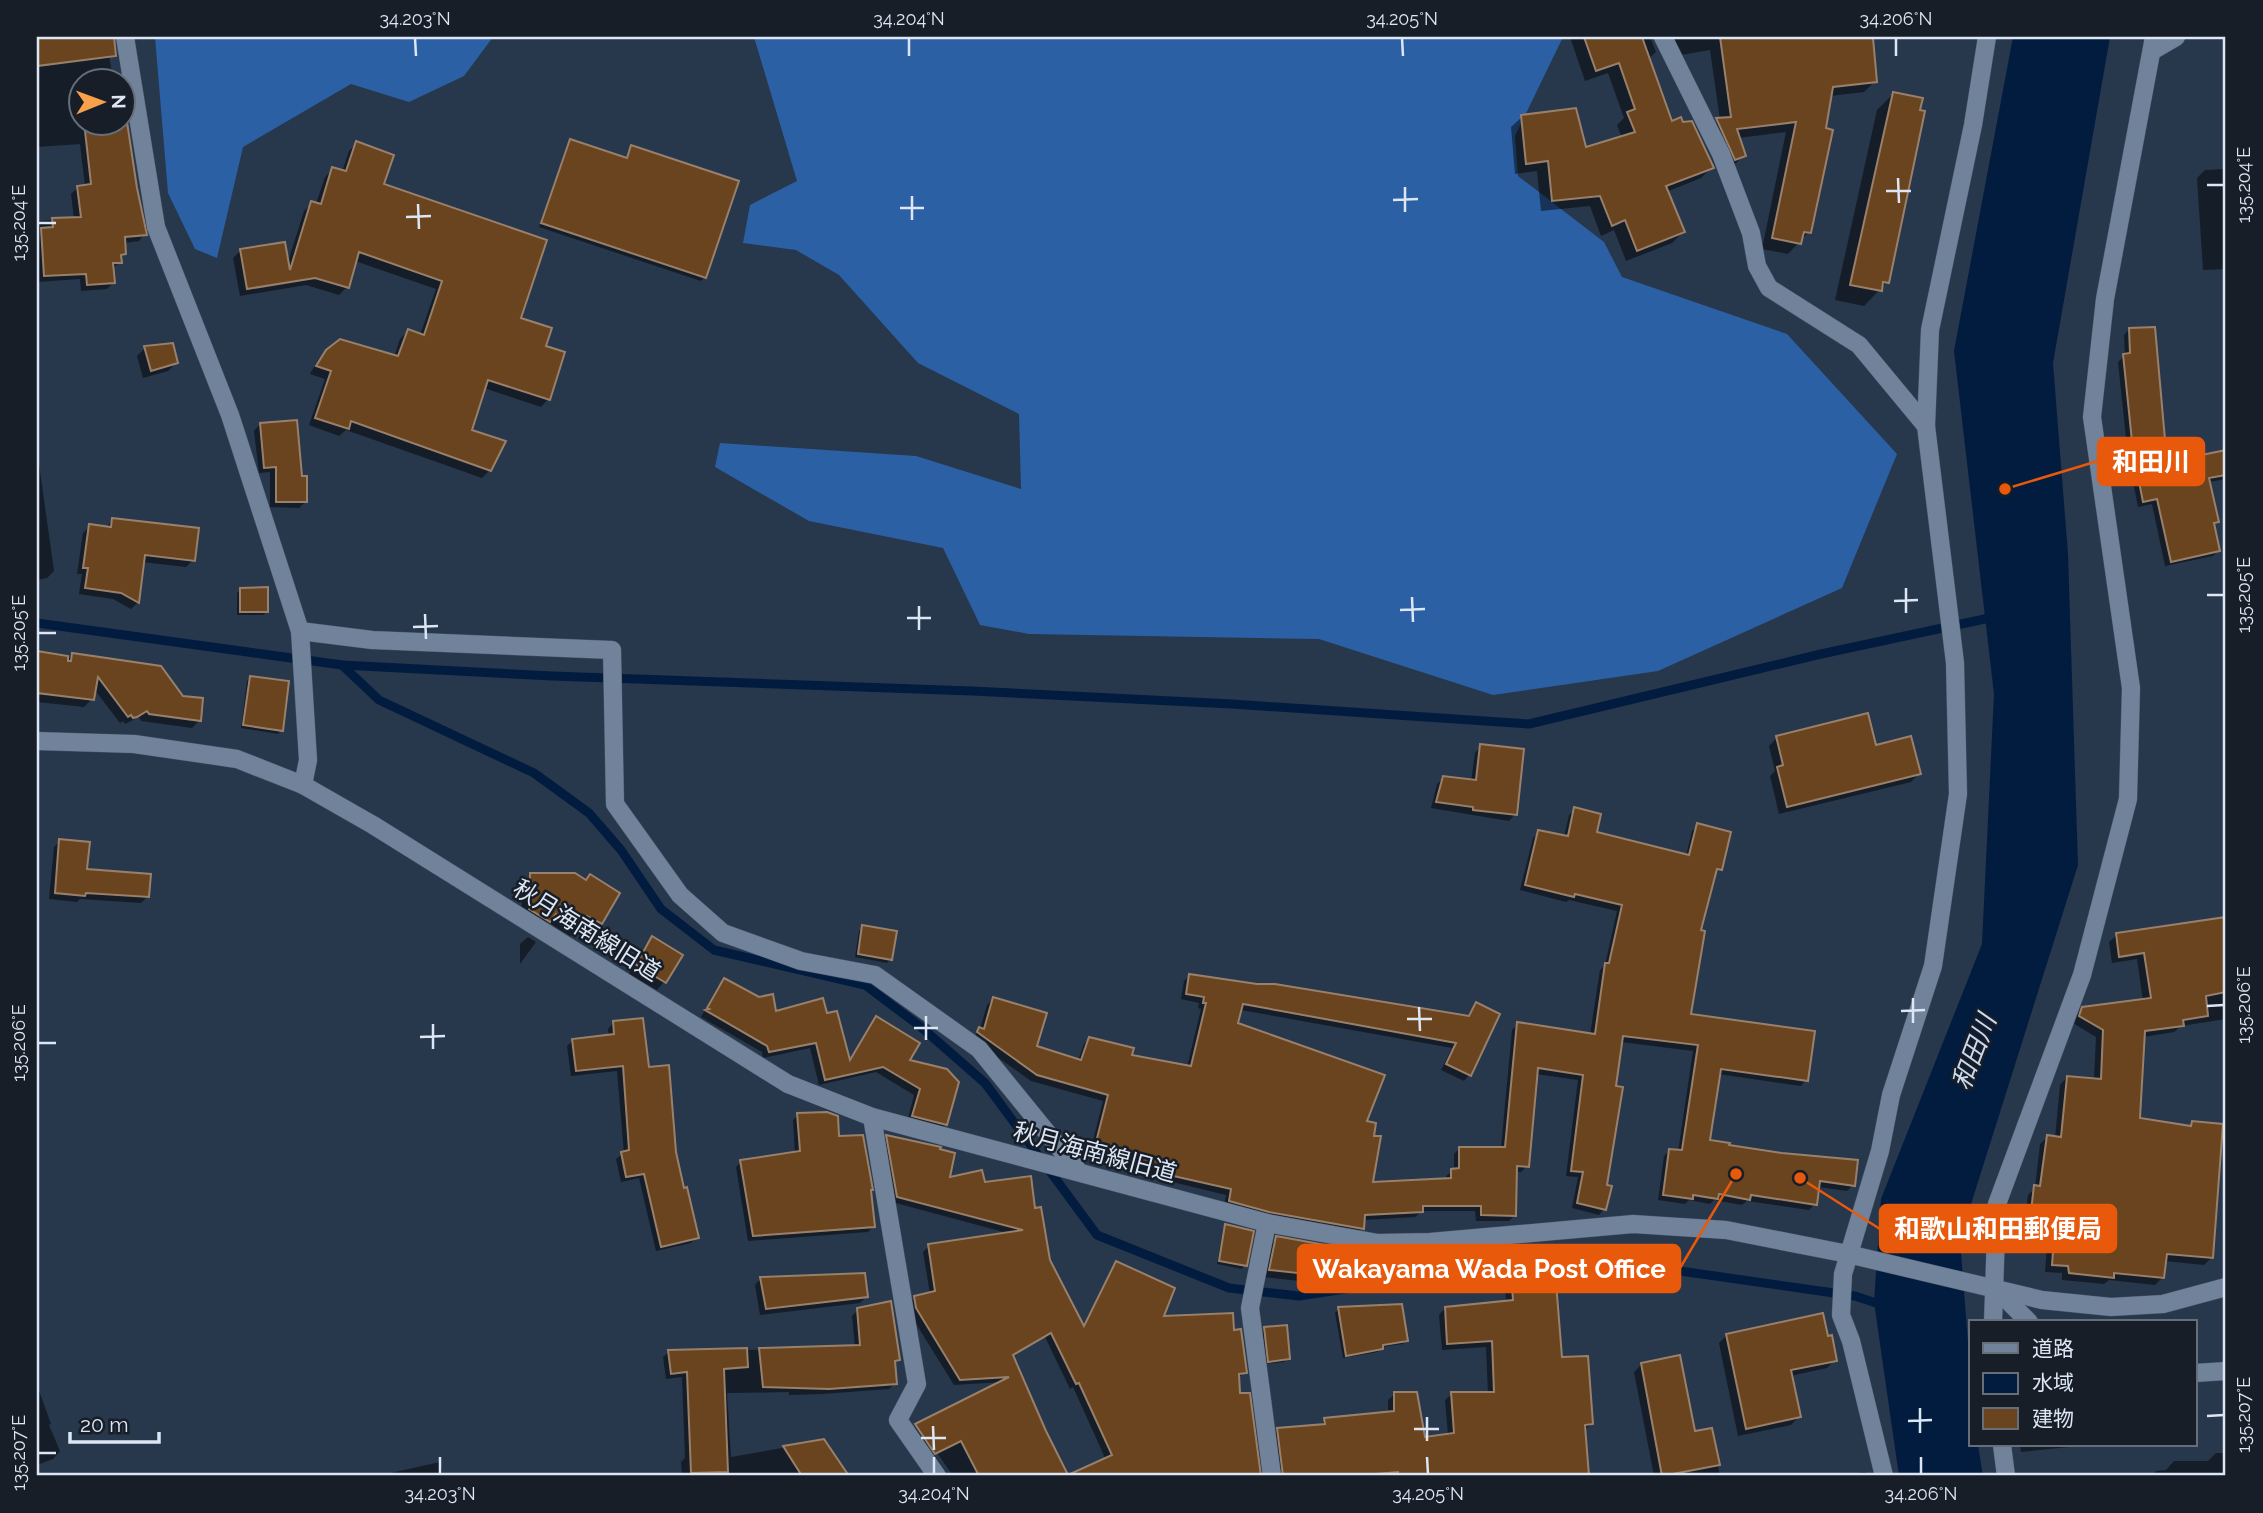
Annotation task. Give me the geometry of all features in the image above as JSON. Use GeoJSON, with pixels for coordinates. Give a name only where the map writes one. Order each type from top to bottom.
{"type":"FeatureCollection","features":[{"type":"Feature","properties":{"kind":"street"},"geometry":{"type":"LineString","coordinates":[[125,37],[156,227],[230,415],[300,638],[308,760],[303,785]]}},
{"type":"Feature","properties":{"kind":"street"},"geometry":{"type":"LineString","coordinates":[[1662,37],[1721,154],[1751,233],[1757,266],[1769,288],[1859,345],[1926,426]]}},
{"type":"Feature","properties":{"kind":"street"},"geometry":{"type":"LineString","coordinates":[[1884,1476],[1851,1341],[1841,1315],[1843,1274],[1854,1255],[1891,1096],[1933,966],[1958,794],[1955,663],[1926,426],[1930,330],[1973,125],[1987,37]]}},
{"type":"Feature","properties":{"kind":"street"},"geometry":{"type":"LineString","coordinates":[[1993,1320],[1986,1285],[1997,1203],[2082,975],[2128,799],[2132,688],[2092,417],[2105,299],[2153,44],[2176,37]]}},
{"type":"Feature","properties":{"kind":"street"},"geometry":{"type":"LineString","coordinates":[[300,638],[612,650],[615,804],[681,895],[723,933],[801,961],[875,975],[979,1049],[1079,1172]]}},
{"type":"Feature","properties":{"kind":"street","name":"秋月海南線旧道"},"geometry":{"type":"LineString","coordinates":[[37,741],[134,744],[237,759],[303,785],[373,825],[788,1084],[872,1116],[1267,1223],[1378,1243],[1430,1242],[1633,1224],[1726,1230],[1854,1255],[2042,1300],[2111,1307],[2163,1304],[2226,1287]]}},
{"type":"Feature","properties":{"kind":"street"},"geometry":{"type":"LineString","coordinates":[[872,1116],[917,1384],[898,1420],[937,1476]]}},
{"type":"Feature","properties":{"kind":"street"},"geometry":{"type":"LineString","coordinates":[[1267,1223],[1250,1308],[1272,1476]]}},
{"type":"Feature","properties":{"kind":"street"},"geometry":{"type":"LineString","coordinates":[[1986,1285],[2027,1320]]}},
{"type":"Feature","properties":{"kind":"street"},"geometry":{"type":"LineString","coordinates":[[2196,1373],[2226,1371]]}},
{"type":"Feature","properties":{"kind":"street"},"geometry":{"type":"LineString","coordinates":[[2002,1446],[2006,1476]]}},
{"type":"Feature","properties":{"kind":"shaded area"},"geometry":{"type":"Polygon","coordinates":[[[155,37],[493,37],[464,76],[409,102],[351,84],[243,147],[217,258],[195,249],[168,193],[155,37]]]}},
{"type":"Feature","properties":{"kind":"shaded area"},"geometry":{"type":"Polygon","coordinates":[[[754,37],[1563,37],[1515,136],[1518,176],[1604,242],[1622,277],[1787,334],[1897,454],[1842,588],[1658,671],[1493,695],[1319,639],[1029,634],[980,625],[943,548],[809,521],[715,467],[720,443],[916,456],[1021,489],[1019,414],[918,363],[839,275],[796,250],[743,243],[750,205],[797,181],[754,37]]]}},
{"type":"Feature","properties":{"kind":"water"},"geometry":{"type":"Polygon","coordinates":[[[2013,37],[2110,37],[2053,363],[2068,554],[2078,865],[1960,1239],[1969,1355],[1969,1446],[1978,1446],[1983,1476],[1899,1476],[1874,1302],[1881,1199],[1982,944],[1994,694],[1954,351],[2013,37]]]}},
{"type":"Feature","properties":{"kind":"building"},"geometry":{"type":"Polygon","coordinates":[[[37,37],[114,37],[116,56],[37,66],[37,37]]]}},
{"type":"Feature","properties":{"kind":"building"},"geometry":{"type":"Polygon","coordinates":[[[1584,37],[1642,37],[1672,121],[1681,117],[1683,122],[1692,121],[1714,168],[1666,186],[1685,232],[1637,251],[1625,220],[1612,226],[1600,196],[1552,201],[1548,161],[1526,164],[1521,115],[1576,108],[1586,147],[1635,132],[1627,112],[1635,109],[1619,63],[1596,71],[1584,37]]]}},
{"type":"Feature","properties":{"kind":"building"},"geometry":{"type":"Polygon","coordinates":[[[1720,37],[1873,38],[1877,82],[1833,87],[1826,128],[1833,130],[1811,233],[1804,232],[1801,244],[1772,238],[1796,122],[1737,129],[1746,156],[1735,160],[1716,118],[1731,117],[1720,37]]]}},
{"type":"Feature","properties":{"kind":"building"},"geometry":{"type":"Polygon","coordinates":[[[1893,92],[1923,98],[1920,110],[1925,111],[1889,283],[1883,282],[1882,291],[1850,285],[1893,92]]]}},
{"type":"Feature","properties":{"kind":"building"},"geometry":{"type":"Polygon","coordinates":[[[86,136],[129,136],[147,235],[125,237],[126,254],[121,255],[122,263],[113,263],[115,283],[87,285],[86,274],[44,276],[41,228],[53,227],[52,218],[81,217],[77,186],[91,184],[86,136]]]}},
{"type":"Feature","properties":{"kind":"building"},"geometry":{"type":"Polygon","coordinates":[[[570,139],[627,158],[631,145],[739,181],[706,278],[541,223],[570,139]]]}},
{"type":"Feature","properties":{"kind":"building"},"geometry":{"type":"Polygon","coordinates":[[[356,141],[394,155],[384,184],[547,240],[521,318],[552,328],[546,346],[565,352],[550,400],[488,380],[472,430],[506,441],[491,471],[351,421],[349,429],[315,418],[331,371],[316,366],[326,350],[340,339],[398,356],[408,329],[424,335],[442,281],[359,252],[349,288],[315,278],[247,289],[240,249],[285,242],[290,270],[311,201],[321,204],[332,167],[346,171],[356,141]]]}},
{"type":"Feature","properties":{"kind":"building"},"geometry":{"type":"Polygon","coordinates":[[[2155,327],[2167,462],[2226,450],[2226,475],[2209,478],[2219,522],[2214,523],[2220,551],[2171,562],[2157,499],[2143,502],[2133,451],[2123,354],[2130,353],[2129,328],[2155,327]]]}},
{"type":"Feature","properties":{"kind":"building"},"geometry":{"type":"Polygon","coordinates":[[[173,343],[178,363],[151,371],[144,346],[173,343]]]}},
{"type":"Feature","properties":{"kind":"building"},"geometry":{"type":"Polygon","coordinates":[[[297,420],[302,476],[307,476],[307,502],[276,502],[276,467],[264,468],[260,423],[297,420]]]}},
{"type":"Feature","properties":{"kind":"building"},"geometry":{"type":"Polygon","coordinates":[[[112,518],[199,528],[195,561],[145,555],[139,603],[121,593],[85,588],[88,568],[83,568],[89,524],[111,527],[112,518]]]}},
{"type":"Feature","properties":{"kind":"building"},"geometry":{"type":"Polygon","coordinates":[[[268,587],[268,612],[240,612],[240,588],[268,587]]]}},
{"type":"Feature","properties":{"kind":"building"},"geometry":{"type":"Polygon","coordinates":[[[37,651],[68,656],[68,661],[71,661],[72,653],[161,666],[183,696],[203,698],[201,721],[149,714],[147,711],[137,717],[128,717],[98,677],[94,700],[37,693],[37,651]]]}},
{"type":"Feature","properties":{"kind":"building"},"geometry":{"type":"Polygon","coordinates":[[[250,676],[289,681],[283,731],[243,725],[250,676]]]}},
{"type":"Feature","properties":{"kind":"building"},"geometry":{"type":"Polygon","coordinates":[[[1868,713],[1876,745],[1911,736],[1921,774],[1787,807],[1777,767],[1783,765],[1776,736],[1868,713]]]}},
{"type":"Feature","properties":{"kind":"building"},"geometry":{"type":"Polygon","coordinates":[[[1480,744],[1524,749],[1517,815],[1436,802],[1443,776],[1476,780],[1480,744]]]}},
{"type":"Feature","properties":{"kind":"building"},"geometry":{"type":"Polygon","coordinates":[[[1574,807],[1601,814],[1597,832],[1689,855],[1697,823],[1731,832],[1722,870],[1717,869],[1701,930],[1705,931],[1691,1014],[1815,1031],[1808,1081],[1721,1069],[1710,1140],[1782,1153],[1858,1160],[1855,1186],[1820,1181],[1817,1205],[1751,1195],[1750,1200],[1719,1194],[1718,1199],[1693,1195],[1693,1199],[1663,1195],[1669,1149],[1682,1150],[1698,1045],[1623,1036],[1616,1086],[1623,1087],[1607,1185],[1612,1186],[1606,1210],[1577,1203],[1583,1172],[1571,1171],[1583,1075],[1538,1068],[1529,1167],[1517,1166],[1516,1216],[1481,1215],[1481,1206],[1423,1206],[1423,1212],[1365,1215],[1364,1229],[1269,1212],[1229,1201],[1231,1189],[1169,1175],[1170,1172],[1094,1150],[1108,1095],[1037,1075],[977,1032],[979,1027],[984,1029],[993,997],[1047,1013],[1037,1046],[1081,1060],[1089,1037],[1134,1048],[1132,1055],[1191,1066],[1206,1003],[1203,1003],[1204,997],[1186,994],[1189,974],[1275,984],[1469,1016],[1476,1002],[1500,1014],[1471,1076],[1446,1064],[1456,1043],[1243,1004],[1238,1023],[1385,1075],[1367,1121],[1376,1123],[1374,1136],[1381,1136],[1373,1182],[1451,1178],[1451,1169],[1459,1168],[1459,1147],[1505,1147],[1517,1022],[1595,1034],[1605,963],[1609,963],[1622,905],[1525,885],[1538,830],[1568,836],[1574,807]]]}},
{"type":"Feature","properties":{"kind":"building"},"geometry":{"type":"Polygon","coordinates":[[[59,839],[90,842],[87,869],[151,874],[149,897],[55,893],[59,839]]]}},
{"type":"Feature","properties":{"kind":"building"},"geometry":{"type":"Polygon","coordinates":[[[530,873],[575,873],[586,880],[590,874],[620,893],[602,924],[587,916],[579,929],[556,914],[550,922],[529,909],[530,873]]]}},
{"type":"Feature","properties":{"kind":"building"},"geometry":{"type":"Polygon","coordinates":[[[2226,917],[2226,992],[2206,996],[2208,1016],[2183,1020],[2184,1026],[2145,1031],[2140,1118],[2191,1126],[2192,1121],[2223,1124],[2213,1258],[2167,1254],[2164,1278],[2114,1273],[2114,1278],[2069,1273],[2068,1266],[2052,1265],[2055,1224],[2030,1221],[2034,1185],[2040,1186],[2047,1135],[2061,1137],[2067,1076],[2101,1079],[2103,1030],[2079,1016],[2082,1007],[2151,998],[2144,953],[2119,957],[2116,933],[2226,917]]]}},
{"type":"Feature","properties":{"kind":"building"},"geometry":{"type":"Polygon","coordinates":[[[862,925],[897,931],[892,960],[858,954],[862,925]]]}},
{"type":"Feature","properties":{"kind":"building"},"geometry":{"type":"Polygon","coordinates":[[[652,936],[683,955],[666,983],[636,965],[652,936]]]}},
{"type":"Feature","properties":{"kind":"building"},"geometry":{"type":"Polygon","coordinates":[[[724,978],[759,997],[773,994],[776,1011],[823,998],[827,1013],[837,1011],[850,1060],[876,1016],[920,1043],[910,1060],[947,1069],[959,1082],[947,1125],[912,1116],[920,1089],[883,1067],[825,1080],[816,1043],[769,1052],[767,1046],[705,1010],[709,1009],[707,1008],[724,978]]]}},
{"type":"Feature","properties":{"kind":"building"},"geometry":{"type":"Polygon","coordinates":[[[643,1018],[649,1067],[669,1065],[676,1152],[699,1238],[661,1247],[644,1174],[626,1177],[621,1152],[629,1150],[623,1066],[576,1071],[572,1039],[614,1034],[613,1021],[643,1018]]]}},
{"type":"Feature","properties":{"kind":"building"},"geometry":{"type":"Polygon","coordinates":[[[827,1112],[838,1116],[839,1136],[863,1135],[873,1190],[875,1227],[753,1236],[740,1160],[800,1151],[797,1113],[827,1112]]]}},
{"type":"Feature","properties":{"kind":"building"},"geometry":{"type":"Polygon","coordinates":[[[886,1135],[941,1147],[940,1149],[955,1153],[950,1177],[982,1170],[985,1182],[1031,1176],[1035,1208],[1041,1207],[1050,1260],[1084,1326],[1116,1261],[1175,1288],[1164,1316],[1233,1313],[1234,1330],[1241,1329],[1247,1373],[1239,1374],[1240,1393],[1250,1393],[1261,1476],[979,1476],[961,1441],[935,1454],[915,1424],[1009,1377],[960,1380],[916,1308],[914,1296],[935,1291],[928,1244],[1023,1230],[897,1197],[886,1135]],[[1051,1333],[1013,1355],[1068,1475],[1112,1455],[1079,1383],[1076,1384],[1051,1333]]]}},
{"type":"Feature","properties":{"kind":"building"},"geometry":{"type":"Polygon","coordinates":[[[1225,1224],[1254,1231],[1247,1266],[1219,1261],[1225,1224]]]}},
{"type":"Feature","properties":{"kind":"building"},"geometry":{"type":"Polygon","coordinates":[[[1276,1236],[1364,1252],[1363,1280],[1269,1270],[1276,1236]]]}},
{"type":"Feature","properties":{"kind":"building"},"geometry":{"type":"Polygon","coordinates":[[[1555,1270],[1562,1357],[1588,1356],[1593,1424],[1585,1425],[1589,1476],[1398,1476],[1398,1472],[1351,1476],[1283,1476],[1277,1428],[1325,1424],[1324,1418],[1394,1411],[1394,1392],[1417,1392],[1425,1437],[1454,1433],[1451,1392],[1494,1392],[1492,1341],[1447,1344],[1445,1307],[1513,1300],[1511,1274],[1555,1270]]]}},
{"type":"Feature","properties":{"kind":"building"},"geometry":{"type":"Polygon","coordinates":[[[865,1273],[868,1297],[766,1309],[760,1277],[865,1273]]]}},
{"type":"Feature","properties":{"kind":"building"},"geometry":{"type":"Polygon","coordinates":[[[891,1301],[900,1360],[895,1361],[897,1384],[829,1389],[763,1387],[759,1348],[860,1345],[857,1308],[891,1301]]]}},
{"type":"Feature","properties":{"kind":"building"},"geometry":{"type":"Polygon","coordinates":[[[1402,1304],[1408,1341],[1346,1356],[1338,1307],[1402,1304]]]}},
{"type":"Feature","properties":{"kind":"building"},"geometry":{"type":"Polygon","coordinates":[[[1823,1313],[1828,1336],[1832,1335],[1837,1361],[1791,1370],[1801,1417],[1746,1429],[1726,1334],[1823,1313]]]}},
{"type":"Feature","properties":{"kind":"building"},"geometry":{"type":"Polygon","coordinates":[[[1287,1325],[1290,1359],[1268,1362],[1264,1327],[1287,1325]]]}},
{"type":"Feature","properties":{"kind":"building"},"geometry":{"type":"Polygon","coordinates":[[[747,1348],[748,1367],[724,1369],[728,1472],[691,1473],[687,1372],[671,1374],[668,1350],[747,1348]]]}},
{"type":"Feature","properties":{"kind":"building"},"geometry":{"type":"Polygon","coordinates":[[[1680,1355],[1695,1431],[1712,1428],[1720,1465],[1662,1476],[1641,1363],[1680,1355]]]}},
{"type":"Feature","properties":{"kind":"building"},"geometry":{"type":"Polygon","coordinates":[[[824,1439],[849,1476],[802,1476],[783,1446],[824,1439]]]}},
{"type":"Feature","properties":{"kind":"waterway"},"geometry":{"type":"LineString","coordinates":[[37,623],[342,665],[552,676],[972,691],[1232,704],[1529,724],[1821,654],[1994,617]]}},
{"type":"Feature","properties":{"kind":"waterway"},"geometry":{"type":"LineString","coordinates":[[342,665],[379,700],[534,773],[589,813],[621,850],[661,909],[714,950],[865,985],[921,1027],[985,1083],[1097,1235],[1229,1288],[1299,1296],[1568,1255],[1855,1296],[1885,1306]]}},
{"type":"Feature","properties":{"kind":"place","name":"和田川"},"geometry":{"type":"Point","coordinates":[2005,489]}},
{"type":"Feature","properties":{"kind":"place","name":"Wakayama Wada Post Office"},"geometry":{"type":"Point","coordinates":[1736,1174]}},
{"type":"Feature","properties":{"kind":"place","name":"和歌山和田郵便局"},"geometry":{"type":"Point","coordinates":[1800,1178]}}]}
